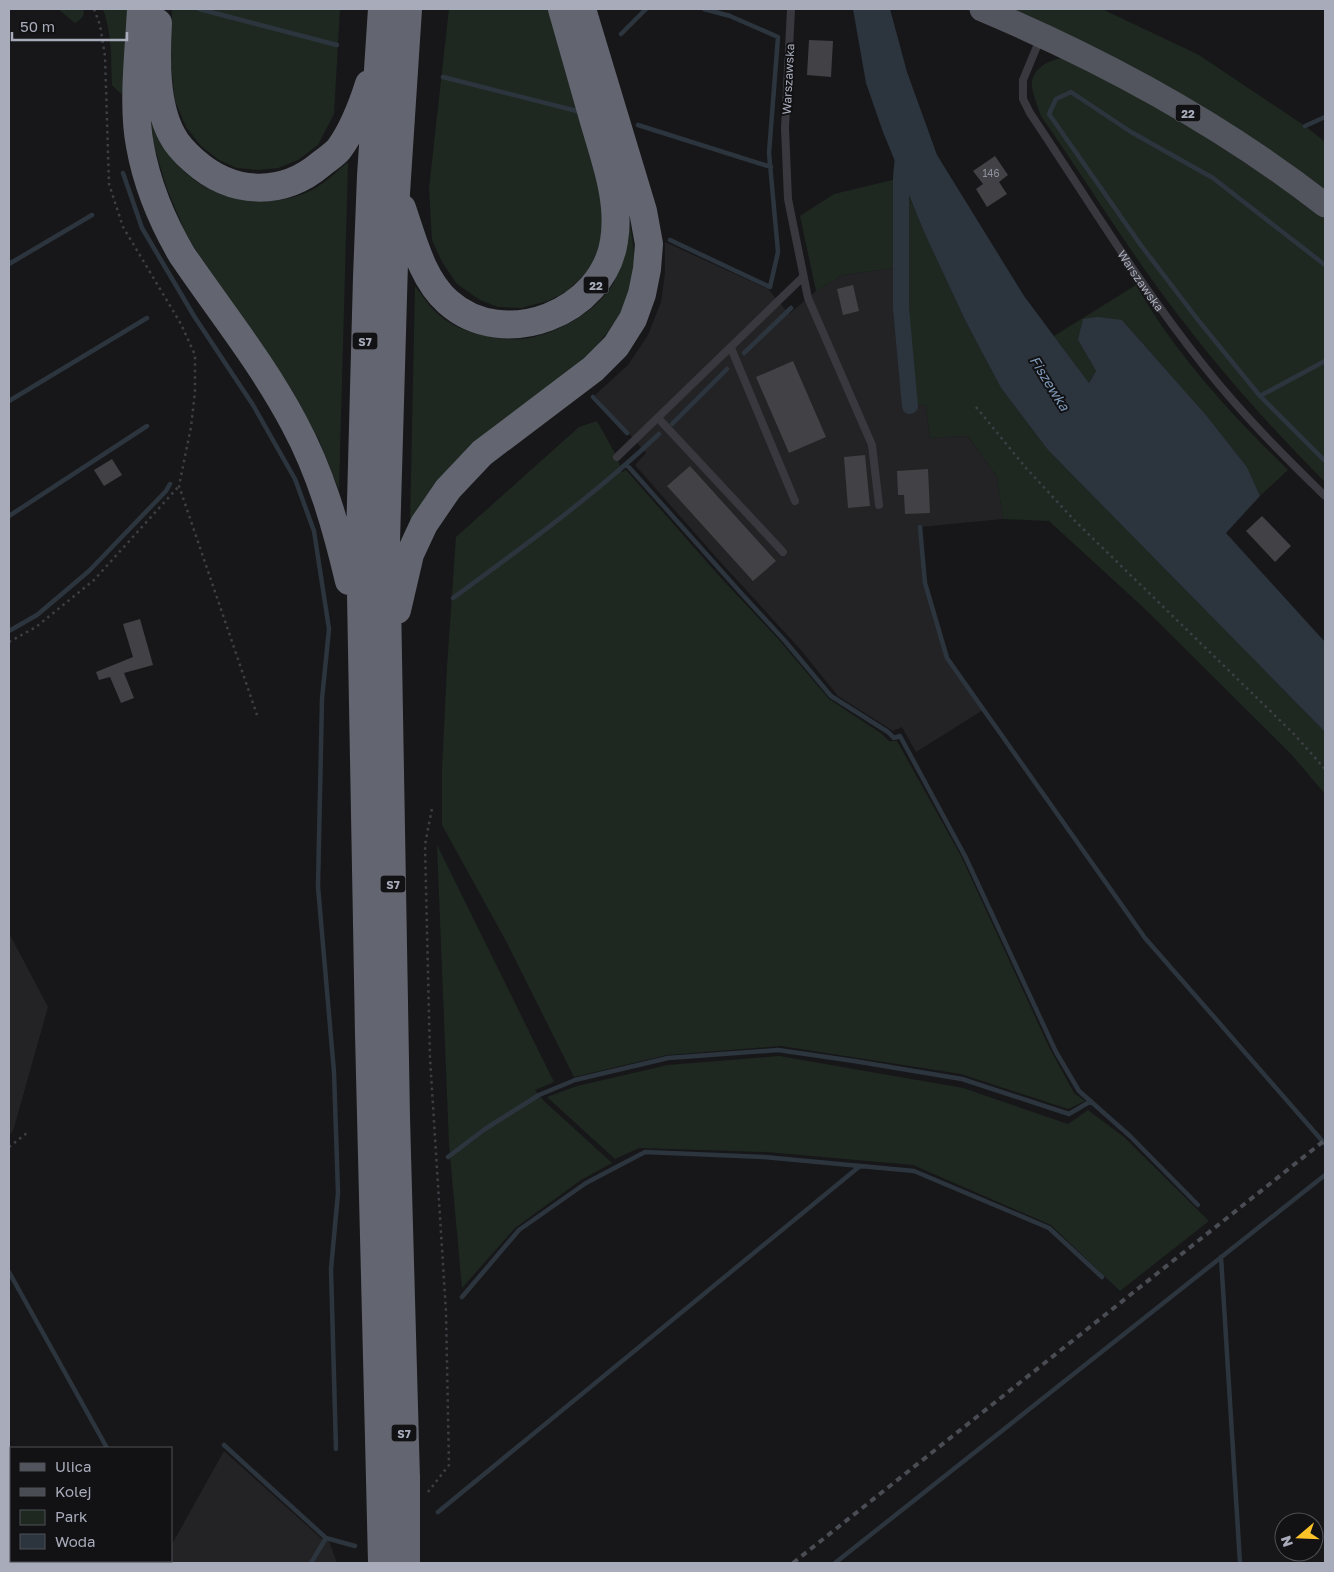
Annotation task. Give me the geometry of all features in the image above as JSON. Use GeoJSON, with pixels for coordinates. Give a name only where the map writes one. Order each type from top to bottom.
{"type":"FeatureCollection","features":[{"type":"Feature","properties":{"kind":"highway"},"geometry":{"type":"LineString","coordinates":[[140,9],[137,83],[138,120],[140,144],[151,190],[170,235],[182,255],[274,389],[295,423],[312,458],[328,498],[361,634]]}},
{"type":"Feature","properties":{"kind":"highway"},"geometry":{"type":"LineString","coordinates":[[159,9],[157,39],[158,79],[162,106],[172,135],[184,153],[204,171],[228,183],[242,187],[279,186],[298,181],[338,150],[354,125],[380,49]]}},
{"type":"Feature","properties":{"kind":"highway","name":"S7"},"geometry":{"type":"LineString","coordinates":[[382,9],[367,277],[360,539],[361,634],[406,1563]]}},
{"type":"Feature","properties":{"kind":"highway","name":"S7"},"geometry":{"type":"LineString","coordinates":[[382,1563],[403,1485],[386,541],[396,192],[408,9]]}},
{"type":"Feature","properties":{"kind":"highway","name":"22"},"geometry":{"type":"LineString","coordinates":[[396,192],[418,255],[436,289],[449,303],[467,316],[487,323],[513,325],[536,321],[557,314],[577,303],[595,285],[609,263],[614,241],[616,220],[614,201],[608,170],[562,9]]}},
{"type":"Feature","properties":{"kind":"highway"},"geometry":{"type":"LineString","coordinates":[[388,650],[410,554],[424,524],[448,489],[482,453],[593,368],[616,346],[633,319],[642,294],[649,244],[643,211],[582,9]]}},
{"type":"Feature","properties":{"kind":"main road","name":"22"},"geometry":{"type":"LineString","coordinates":[[982,9],[1042,34],[1094,60],[1208,125],[1260,158],[1325,205]]}},
{"type":"Feature","properties":{"kind":"lane","name":"Warszawska"},"geometry":{"type":"LineString","coordinates":[[791,9],[785,128],[788,200],[808,298],[872,445],[879,505]]}},
{"type":"Feature","properties":{"kind":"lane","name":"Warszawska"},"geometry":{"type":"LineString","coordinates":[[1042,34],[1022,80],[1023,99],[1030,113],[1158,305],[1199,359],[1263,435],[1325,496]]}},
{"type":"Feature","properties":{"kind":"lane"},"geometry":{"type":"LineString","coordinates":[[618,457],[803,277]]}},
{"type":"Feature","properties":{"kind":"lane"},"geometry":{"type":"LineString","coordinates":[[731,348],[796,501]]}},
{"type":"Feature","properties":{"kind":"lane"},"geometry":{"type":"LineString","coordinates":[[658,418],[783,552]]}},
{"type":"Feature","properties":{"kind":"path"},"geometry":{"type":"LineString","coordinates":[[94,9],[100,25],[105,56],[109,184],[123,227],[181,324],[195,355],[193,410],[180,486],[257,715]]}},
{"type":"Feature","properties":{"kind":"path"},"geometry":{"type":"LineString","coordinates":[[976,407],[1026,468],[1076,522],[1293,733],[1325,768]]}},
{"type":"Feature","properties":{"kind":"path"},"geometry":{"type":"LineString","coordinates":[[9,642],[36,627],[94,580],[180,486]]}},
{"type":"Feature","properties":{"kind":"path"},"geometry":{"type":"LineString","coordinates":[[403,1485],[449,1464],[446,1312],[430,1029],[425,846],[432,808]]}},
{"type":"Feature","properties":{"kind":"path"},"geometry":{"type":"LineString","coordinates":[[9,1147],[28,1132]]}},
{"type":"Feature","properties":{"kind":"shaded area"},"geometry":{"type":"Polygon","coordinates":[[[665,242],[768,289],[789,314],[816,291],[843,275],[901,267],[901,308],[910,406],[926,405],[930,438],[968,436],[997,477],[1003,519],[920,527],[925,583],[946,658],[983,710],[916,752],[902,727],[893,731],[838,696],[800,649],[635,465],[646,453],[595,395],[628,365],[648,335],[661,302],[665,273],[665,242]]]}},
{"type":"Feature","properties":{"kind":"shaded area"},"geometry":{"type":"Polygon","coordinates":[[[9,933],[48,1007],[13,1131],[9,1135],[9,933]]]}},
{"type":"Feature","properties":{"kind":"shaded area"},"geometry":{"type":"Polygon","coordinates":[[[224,1451],[322,1539],[329,1541],[337,1563],[160,1563],[172,1562],[172,1544],[224,1451]]]}},
{"type":"Feature","properties":{"kind":"green space"},"geometry":{"type":"Polygon","coordinates":[[[58,9],[83,9],[84,14],[75,23],[58,9]]]}},
{"type":"Feature","properties":{"kind":"green space"},"geometry":{"type":"Polygon","coordinates":[[[103,9],[128,9],[125,86],[121,94],[112,85],[110,37],[103,9]]]}},
{"type":"Feature","properties":{"kind":"green space"},"geometry":{"type":"Polygon","coordinates":[[[172,9],[340,9],[334,114],[318,145],[298,160],[278,168],[258,170],[237,168],[219,160],[201,146],[186,127],[175,101],[170,56],[172,9]]]}},
{"type":"Feature","properties":{"kind":"green space"},"geometry":{"type":"Polygon","coordinates":[[[449,9],[549,9],[596,170],[604,209],[602,241],[590,269],[567,291],[548,301],[521,308],[498,307],[480,300],[457,284],[442,262],[432,240],[429,188],[449,9]]]}},
{"type":"Feature","properties":{"kind":"green space"},"geometry":{"type":"Polygon","coordinates":[[[1000,9],[1102,9],[1199,55],[1305,126],[1325,142],[1325,194],[1000,9]]]}},
{"type":"Feature","properties":{"kind":"green space"},"geometry":{"type":"Polygon","coordinates":[[[1063,58],[1138,93],[1325,215],[1325,482],[1255,408],[1190,331],[1136,257],[1041,116],[1032,85],[1035,73],[1044,64],[1063,58]]]}},
{"type":"Feature","properties":{"kind":"green space"},"geometry":{"type":"Polygon","coordinates":[[[149,101],[165,146],[180,168],[195,181],[230,197],[250,201],[270,201],[289,198],[313,189],[348,162],[339,490],[319,440],[290,387],[217,283],[186,234],[167,189],[153,142],[149,101]]]}},
{"type":"Feature","properties":{"kind":"green space"},"geometry":{"type":"Polygon","coordinates":[[[901,178],[966,322],[1001,388],[1048,450],[1325,732],[1325,794],[1291,754],[1145,609],[1049,521],[1003,519],[997,477],[968,436],[930,438],[926,405],[910,406],[901,308],[901,267],[843,275],[816,291],[800,216],[834,194],[901,178]]]}},
{"type":"Feature","properties":{"kind":"green space"},"geometry":{"type":"Polygon","coordinates":[[[625,200],[634,249],[633,286],[627,304],[607,333],[575,366],[482,436],[451,466],[425,499],[410,524],[415,286],[440,316],[467,331],[505,339],[522,339],[548,333],[587,312],[607,293],[614,282],[623,259],[627,240],[628,226],[625,200]]]}},
{"type":"Feature","properties":{"kind":"green space"},"geometry":{"type":"Polygon","coordinates":[[[1136,285],[1187,360],[1225,405],[1288,470],[1260,496],[1247,467],[1206,415],[1122,320],[1078,340],[1096,371],[1089,383],[1054,336],[1136,285]]]}},
{"type":"Feature","properties":{"kind":"green space"},"geometry":{"type":"Polygon","coordinates":[[[597,421],[617,457],[622,472],[626,470],[721,578],[779,640],[829,699],[882,734],[889,741],[897,741],[961,856],[1050,1049],[1074,1093],[1085,1101],[1068,1109],[961,1074],[781,1046],[667,1055],[574,1077],[506,941],[442,825],[442,771],[456,537],[579,427],[597,421]]]}},
{"type":"Feature","properties":{"kind":"green space"},"geometry":{"type":"Polygon","coordinates":[[[437,845],[554,1082],[535,1090],[544,1101],[612,1163],[581,1180],[515,1228],[462,1288],[449,1144],[437,845]]]}},
{"type":"Feature","properties":{"kind":"green space"},"geometry":{"type":"Polygon","coordinates":[[[779,1056],[963,1088],[1068,1124],[1088,1110],[1124,1137],[1209,1221],[1120,1291],[1051,1225],[913,1165],[767,1152],[639,1148],[615,1159],[547,1097],[577,1086],[668,1065],[779,1056]]]}},
{"type":"Feature","properties":{"kind":"water","name":"Fiszewka"},"geometry":{"type":"Polygon","coordinates":[[[853,9],[890,9],[907,72],[937,155],[1024,296],[1089,383],[1096,371],[1078,340],[1083,319],[1098,317],[1122,320],[1206,415],[1247,467],[1260,496],[1226,533],[1325,642],[1325,732],[1048,450],[1001,388],[966,322],[924,232],[883,132],[866,83],[853,9]]]}},
{"type":"Feature","properties":{"kind":"building"},"geometry":{"type":"Polygon","coordinates":[[[809,40],[833,41],[831,77],[807,75],[809,40]]]}},
{"type":"Feature","properties":{"kind":"building"},"geometry":{"type":"Polygon","coordinates":[[[995,156],[1008,175],[999,182],[1007,194],[987,207],[976,189],[983,184],[973,171],[995,156]]]}},
{"type":"Feature","properties":{"kind":"building"},"geometry":{"type":"Polygon","coordinates":[[[853,285],[859,311],[843,315],[837,289],[853,285]]]}},
{"type":"Feature","properties":{"kind":"building"},"geometry":{"type":"Polygon","coordinates":[[[793,361],[826,437],[789,453],[756,377],[793,361]]]}},
{"type":"Feature","properties":{"kind":"building"},"geometry":{"type":"Polygon","coordinates":[[[865,455],[870,506],[848,508],[844,457],[865,455]]]}},
{"type":"Feature","properties":{"kind":"building"},"geometry":{"type":"Polygon","coordinates":[[[112,459],[122,475],[104,486],[94,470],[112,459]]]}},
{"type":"Feature","properties":{"kind":"building"},"geometry":{"type":"Polygon","coordinates":[[[690,466],[776,561],[753,581],[667,486],[690,466]]]}},
{"type":"Feature","properties":{"kind":"building"},"geometry":{"type":"Polygon","coordinates":[[[928,469],[930,513],[905,514],[904,495],[898,495],[897,471],[928,469]]]}},
{"type":"Feature","properties":{"kind":"building"},"geometry":{"type":"Polygon","coordinates":[[[1262,516],[1291,546],[1275,562],[1246,531],[1262,516]]]}},
{"type":"Feature","properties":{"kind":"building"},"geometry":{"type":"Polygon","coordinates":[[[140,619],[153,665],[124,673],[134,698],[121,703],[110,677],[99,680],[96,672],[133,657],[123,624],[140,619]]]}},
{"type":"Feature","properties":{"kind":"waterway"},"geometry":{"type":"LineString","coordinates":[[199,9],[337,45]]}},
{"type":"Feature","properties":{"kind":"waterway"},"geometry":{"type":"LineString","coordinates":[[621,34],[646,9]]}},
{"type":"Feature","properties":{"kind":"waterway"},"geometry":{"type":"LineString","coordinates":[[670,240],[770,287],[778,252],[769,153],[778,37],[730,16],[704,9]]}},
{"type":"Feature","properties":{"kind":"waterway"},"geometry":{"type":"LineString","coordinates":[[443,77],[577,111]]}},
{"type":"Feature","properties":{"kind":"waterway"},"geometry":{"type":"LineString","coordinates":[[1325,265],[1213,178],[1131,132],[1071,92],[1056,99],[1049,114],[1140,244],[1198,320],[1260,396],[1325,461]]}},
{"type":"Feature","properties":{"kind":"waterway"},"geometry":{"type":"LineString","coordinates":[[1305,126],[1325,117]]}},
{"type":"Feature","properties":{"kind":"waterway"},"geometry":{"type":"LineString","coordinates":[[638,125],[771,167]]}},
{"type":"Feature","properties":{"kind":"waterway"},"geometry":{"type":"LineString","coordinates":[[903,156],[901,178],[901,308],[910,406]]}},
{"type":"Feature","properties":{"kind":"waterway"},"geometry":{"type":"LineString","coordinates":[[123,173],[142,228],[194,316],[253,405],[295,479],[314,531],[329,629],[322,699],[318,887],[334,1072],[338,1193],[331,1269],[336,1449]]}},
{"type":"Feature","properties":{"kind":"waterway"},"geometry":{"type":"LineString","coordinates":[[9,264],[92,215]]}},
{"type":"Feature","properties":{"kind":"waterway"},"geometry":{"type":"LineString","coordinates":[[744,353],[791,308]]}},
{"type":"Feature","properties":{"kind":"waterway"},"geometry":{"type":"LineString","coordinates":[[9,401],[147,318]]}},
{"type":"Feature","properties":{"kind":"waterway"},"geometry":{"type":"LineString","coordinates":[[1260,396],[1325,361]]}},
{"type":"Feature","properties":{"kind":"waterway"},"geometry":{"type":"LineString","coordinates":[[672,424],[727,369]]}},
{"type":"Feature","properties":{"kind":"waterway"},"geometry":{"type":"LineString","coordinates":[[593,397],[627,433]]}},
{"type":"Feature","properties":{"kind":"waterway"},"geometry":{"type":"LineString","coordinates":[[9,516],[147,426]]}},
{"type":"Feature","properties":{"kind":"waterway"},"geometry":{"type":"LineString","coordinates":[[453,598],[584,499],[659,434]]}},
{"type":"Feature","properties":{"kind":"waterway"},"geometry":{"type":"LineString","coordinates":[[627,465],[785,641],[831,696],[888,732],[894,738],[900,736],[965,856],[1056,1052],[1079,1091],[1130,1136],[1198,1205]]}},
{"type":"Feature","properties":{"kind":"waterway"},"geometry":{"type":"LineString","coordinates":[[9,631],[37,615],[89,571],[166,491],[170,484]]}},
{"type":"Feature","properties":{"kind":"waterway"},"geometry":{"type":"LineString","coordinates":[[920,527],[925,583],[947,658],[1145,938],[1325,1144]]}},
{"type":"Feature","properties":{"kind":"waterway"},"geometry":{"type":"LineString","coordinates":[[448,1157],[485,1129],[539,1095],[575,1080],[668,1058],[778,1050],[962,1079],[1069,1114],[1091,1101]]}},
{"type":"Feature","properties":{"kind":"waterway"},"geometry":{"type":"LineString","coordinates":[[462,1297],[519,1230],[586,1183],[645,1152],[764,1157],[914,1171],[1049,1228],[1102,1277]]}},
{"type":"Feature","properties":{"kind":"waterway"},"geometry":{"type":"LineString","coordinates":[[438,1512],[860,1166]]}},
{"type":"Feature","properties":{"kind":"waterway"},"geometry":{"type":"LineString","coordinates":[[835,1563],[1325,1175]]}},
{"type":"Feature","properties":{"kind":"waterway"},"geometry":{"type":"LineString","coordinates":[[1221,1257],[1240,1563]]}},
{"type":"Feature","properties":{"kind":"waterway"},"geometry":{"type":"LineString","coordinates":[[9,1272],[106,1447]]}},
{"type":"Feature","properties":{"kind":"waterway"},"geometry":{"type":"LineString","coordinates":[[224,1445],[326,1538],[355,1546]]}},
{"type":"Feature","properties":{"kind":"waterway"},"geometry":{"type":"LineString","coordinates":[[311,1563],[326,1538]]}},
{"type":"Feature","properties":{"kind":"railway"},"geometry":{"type":"LineString","coordinates":[[793,1563],[1325,1140]]}}]}
